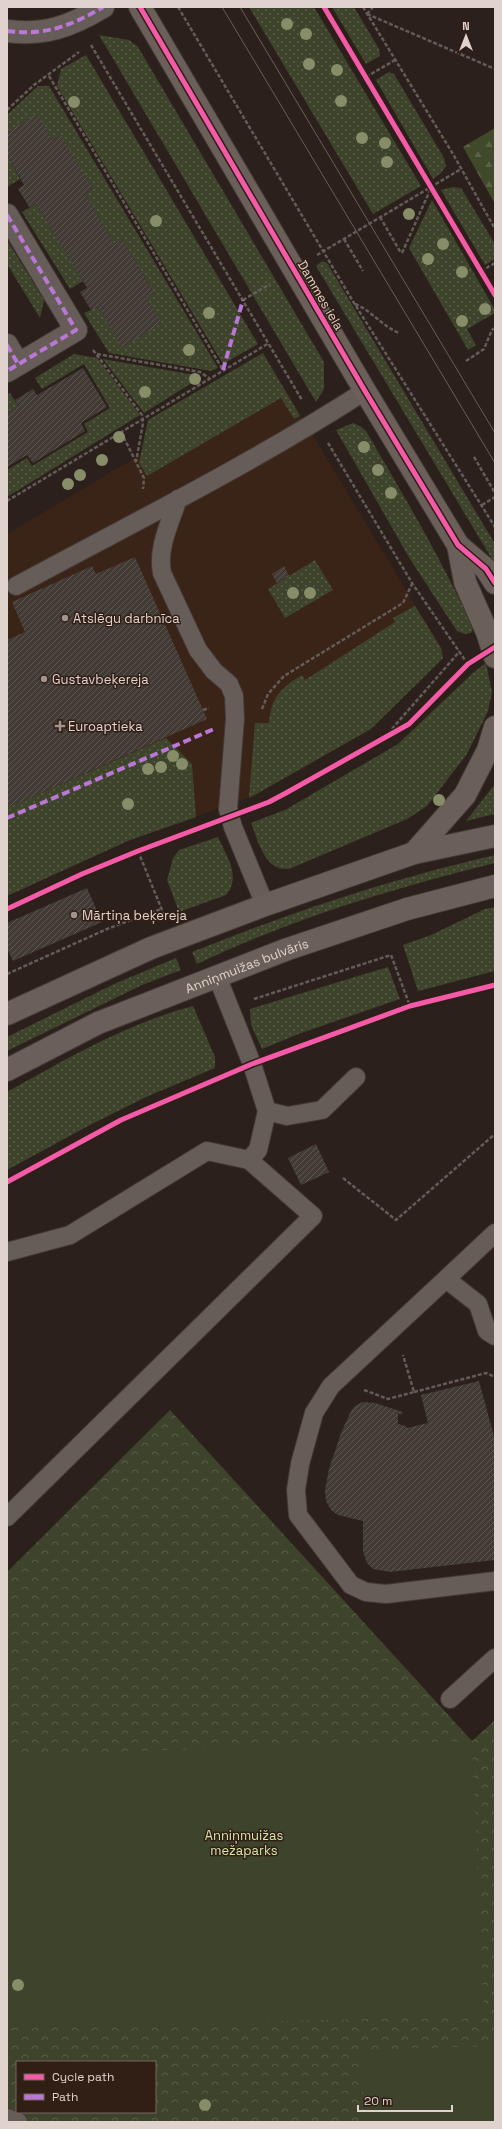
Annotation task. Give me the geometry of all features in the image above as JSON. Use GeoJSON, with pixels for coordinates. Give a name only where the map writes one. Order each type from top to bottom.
{"type":"FeatureCollection","features":[{"type":"Feature","properties":{"kind":"street"},"geometry":{"type":"LineString","coordinates":[[7,31],[39,33],[56,29],[78,22],[103,7]]}},
{"type":"Feature","properties":{"kind":"street","name":"Dammes iela"},"geometry":{"type":"LineString","coordinates":[[140,7],[365,391],[458,546],[486,569],[495,584]]}},
{"type":"Feature","properties":{"kind":"street"},"geometry":{"type":"LineString","coordinates":[[7,215],[76,330],[13,368],[7,345]]}},
{"type":"Feature","properties":{"kind":"street","name":"Dammes iela"},"geometry":{"type":"LineString","coordinates":[[458,546],[465,582],[492,646]]}},
{"type":"Feature","properties":{"kind":"street"},"geometry":{"type":"LineString","coordinates":[[414,853],[465,795],[488,750],[495,727]]}},
{"type":"Feature","properties":{"kind":"street"},"geometry":{"type":"LineString","coordinates":[[7,1014],[151,948],[265,905],[414,853],[495,836]]}},
{"type":"Feature","properties":{"kind":"street","name":"Anniņmuižas bulvāris"},"geometry":{"type":"LineString","coordinates":[[7,1070],[98,1023],[285,950],[407,909],[495,886]]}},
{"type":"Feature","properties":{"kind":"lane"},"geometry":{"type":"LineString","coordinates":[[16,586],[316,423],[365,391]]}},
{"type":"Feature","properties":{"kind":"lane"},"geometry":{"type":"LineString","coordinates":[[178,499],[161,551],[160,563],[162,573],[198,650],[214,672],[229,684],[234,696],[235,719],[228,809],[233,827],[265,905]]}},
{"type":"Feature","properties":{"kind":"lane"},"geometry":{"type":"LineString","coordinates":[[217,976],[252,1064],[267,1111],[258,1150],[249,1160]]}},
{"type":"Feature","properties":{"kind":"lane"},"geometry":{"type":"LineString","coordinates":[[267,1111],[288,1116],[322,1110],[356,1077]]}},
{"type":"Feature","properties":{"kind":"lane"},"geometry":{"type":"LineString","coordinates":[[7,1252],[70,1235],[207,1151],[249,1160],[313,1216],[7,1517]]}},
{"type":"Feature","properties":{"kind":"lane"},"geometry":{"type":"LineString","coordinates":[[495,1233],[331,1386],[314,1413],[300,1464],[296,1490],[298,1515],[351,1585],[366,1592],[386,1594],[495,1581]]}},
{"type":"Feature","properties":{"kind":"lane"},"geometry":{"type":"LineString","coordinates":[[446,1279],[478,1304],[487,1331],[495,1336]]}},
{"type":"Feature","properties":{"kind":"lane"},"geometry":{"type":"LineString","coordinates":[[450,1699],[495,1658]]}},
{"type":"Feature","properties":{"kind":"lane"},"geometry":{"type":"LineString","coordinates":[[7,2118],[18,2122]]}},
{"type":"Feature","properties":{"kind":"path"},"geometry":{"type":"LineString","coordinates":[[178,7],[354,303],[482,504],[495,527]]}},
{"type":"Feature","properties":{"kind":"path"},"geometry":{"type":"LineString","coordinates":[[363,7],[461,169],[495,229]]}},
{"type":"Feature","properties":{"kind":"path"},"geometry":{"type":"LineString","coordinates":[[367,14],[373,7]]}},
{"type":"Feature","properties":{"kind":"path"},"geometry":{"type":"LineString","coordinates":[[367,14],[495,69]]}},
{"type":"Feature","properties":{"kind":"path"},"geometry":{"type":"LineString","coordinates":[[7,110],[34,85],[49,76],[90,43],[304,403]]}},
{"type":"Feature","properties":{"kind":"path"},"geometry":{"type":"LineString","coordinates":[[366,77],[395,60]]}},
{"type":"Feature","properties":{"kind":"path"},"geometry":{"type":"LineString","coordinates":[[362,70],[369,83]]}},
{"type":"Feature","properties":{"kind":"path"},"geometry":{"type":"LineString","coordinates":[[49,76],[223,370]]}},
{"type":"Feature","properties":{"kind":"path"},"geometry":{"type":"LineString","coordinates":[[243,300],[461,169]]}},
{"type":"Feature","properties":{"kind":"path"},"geometry":{"type":"LineString","coordinates":[[427,181],[435,194]]}},
{"type":"Feature","properties":{"kind":"path"},"geometry":{"type":"LineString","coordinates":[[380,217],[402,253],[431,188]]}},
{"type":"Feature","properties":{"kind":"path"},"geometry":{"type":"LineString","coordinates":[[344,239],[363,271]]}},
{"type":"Feature","properties":{"kind":"path"},"geometry":{"type":"LineString","coordinates":[[481,271],[495,263]]}},
{"type":"Feature","properties":{"kind":"path"},"geometry":{"type":"LineString","coordinates":[[477,264],[484,277]]}},
{"type":"Feature","properties":{"kind":"path"},"geometry":{"type":"LineString","coordinates":[[354,303],[364,308],[388,328],[399,333]]}},
{"type":"Feature","properties":{"kind":"path"},"geometry":{"type":"LineString","coordinates":[[466,361],[484,349],[492,330],[495,328]]}},
{"type":"Feature","properties":{"kind":"path"},"geometry":{"type":"LineString","coordinates":[[7,501],[142,418],[269,343]]}},
{"type":"Feature","properties":{"kind":"path"},"geometry":{"type":"LineString","coordinates":[[121,432],[136,462],[142,415],[96,354],[200,372],[210,378]]}},
{"type":"Feature","properties":{"kind":"path"},"geometry":{"type":"LineString","coordinates":[[327,442],[412,583],[468,664],[492,646]]}},
{"type":"Feature","properties":{"kind":"path"},"geometry":{"type":"LineString","coordinates":[[474,457],[495,492]]}},
{"type":"Feature","properties":{"kind":"path"},"geometry":{"type":"LineString","coordinates":[[482,504],[495,497]]}},
{"type":"Feature","properties":{"kind":"path"},"geometry":{"type":"LineString","coordinates":[[261,710],[268,694],[284,676],[403,603],[412,583]]}},
{"type":"Feature","properties":{"kind":"path"},"geometry":{"type":"LineString","coordinates":[[384,738],[459,652],[492,646]]}},
{"type":"Feature","properties":{"kind":"path"},"geometry":{"type":"LineString","coordinates":[[378,741],[403,728]]}},
{"type":"Feature","properties":{"kind":"path"},"geometry":{"type":"LineString","coordinates":[[131,854],[145,848]]}},
{"type":"Feature","properties":{"kind":"path"},"geometry":{"type":"LineString","coordinates":[[138,851],[166,919]]}},
{"type":"Feature","properties":{"kind":"path"},"geometry":{"type":"LineString","coordinates":[[7,974],[106,929],[161,909]]}},
{"type":"Feature","properties":{"kind":"path"},"geometry":{"type":"LineString","coordinates":[[229,1007],[391,955],[410,1006]]}},
{"type":"Feature","properties":{"kind":"path"},"geometry":{"type":"LineString","coordinates":[[403,1008],[418,1004]]}},
{"type":"Feature","properties":{"kind":"path"},"geometry":{"type":"LineString","coordinates":[[343,1178],[396,1220],[495,1134]]}},
{"type":"Feature","properties":{"kind":"path"},"geometry":{"type":"LineString","coordinates":[[394,1327],[414,1392]]}},
{"type":"Feature","properties":{"kind":"path"},"geometry":{"type":"LineString","coordinates":[[337,1380],[388,1398],[486,1373],[495,1377]]}},
{"type":"Feature","properties":{"kind":"shaded area"},"geometry":{"type":"Polygon","coordinates":[[[276,374],[441,648],[443,658],[371,729],[256,795],[130,840],[7,896],[7,534],[276,374]]]}},
{"type":"Feature","properties":{"kind":"green space"},"geometry":{"type":"Polygon","coordinates":[[[249,7],[314,7],[421,186],[373,214],[249,7]]]}},
{"type":"Feature","properties":{"kind":"green space"},"geometry":{"type":"Polygon","coordinates":[[[332,7],[354,7],[379,49],[380,56],[366,64],[332,7]]]}},
{"type":"Feature","properties":{"kind":"green space"},"geometry":{"type":"Polygon","coordinates":[[[99,35],[129,40],[138,47],[324,362],[324,389],[316,402],[99,35]]]}},
{"type":"Feature","properties":{"kind":"green space"},"geometry":{"type":"Polygon","coordinates":[[[86,55],[258,344],[223,364],[57,86],[61,69],[86,55]]]}},
{"type":"Feature","properties":{"kind":"green space"},"geometry":{"type":"Polygon","coordinates":[[[389,72],[394,74],[444,158],[446,166],[441,173],[433,179],[376,80],[389,72]]]}},
{"type":"Feature","properties":{"kind":"green space"},"geometry":{"type":"Polygon","coordinates":[[[38,86],[49,86],[218,368],[211,371],[109,353],[84,313],[98,307],[122,347],[161,323],[146,298],[154,293],[122,239],[114,244],[85,194],[93,189],[60,136],[53,140],[7,132],[7,115],[38,86]]]}},
{"type":"Feature","properties":{"kind":"green space"},"geometry":{"type":"Polygon","coordinates":[[[495,128],[495,204],[463,147],[495,128]]]}},
{"type":"Feature","properties":{"kind":"green space"},"geometry":{"type":"Polygon","coordinates":[[[7,155],[20,179],[7,187],[7,155]]]}},
{"type":"Feature","properties":{"kind":"green space"},"geometry":{"type":"Polygon","coordinates":[[[452,187],[461,188],[495,244],[495,259],[485,265],[441,190],[452,187]]]}},
{"type":"Feature","properties":{"kind":"green space"},"geometry":{"type":"Polygon","coordinates":[[[432,200],[495,310],[495,313],[467,329],[476,345],[468,350],[409,248],[432,200]]]}},
{"type":"Feature","properties":{"kind":"green space"},"geometry":{"type":"Polygon","coordinates":[[[36,204],[83,281],[70,289],[22,212],[36,204]]]}},
{"type":"Feature","properties":{"kind":"green space"},"geometry":{"type":"Polygon","coordinates":[[[7,240],[44,300],[40,318],[7,264],[7,240]]]}},
{"type":"Feature","properties":{"kind":"green space"},"geometry":{"type":"Polygon","coordinates":[[[322,261],[327,263],[495,544],[495,564],[316,266],[322,261]]]}},
{"type":"Feature","properties":{"kind":"green space"},"geometry":{"type":"Polygon","coordinates":[[[263,353],[300,416],[294,419],[281,398],[147,476],[139,463],[148,420],[263,353]]]}},
{"type":"Feature","properties":{"kind":"green space"},"geometry":{"type":"Polygon","coordinates":[[[74,354],[97,358],[140,415],[7,497],[7,470],[27,458],[32,466],[88,432],[84,424],[110,408],[84,364],[42,389],[35,378],[74,354]]]}},
{"type":"Feature","properties":{"kind":"green space"},"geometry":{"type":"Polygon","coordinates":[[[103,359],[195,375],[198,379],[144,413],[103,359]]]}},
{"type":"Feature","properties":{"kind":"green space"},"geometry":{"type":"Polygon","coordinates":[[[10,393],[18,406],[7,413],[7,395],[10,393]]]}},
{"type":"Feature","properties":{"kind":"green space"},"geometry":{"type":"Polygon","coordinates":[[[353,423],[366,431],[422,528],[449,578],[473,628],[471,633],[465,634],[457,631],[410,559],[336,430],[353,423]]]}},
{"type":"Feature","properties":{"kind":"green space"},"geometry":{"type":"Polygon","coordinates":[[[315,560],[333,590],[285,618],[268,589],[315,560]]]}},
{"type":"Feature","properties":{"kind":"green space"},"geometry":{"type":"Polygon","coordinates":[[[415,606],[441,648],[443,658],[371,729],[249,798],[255,723],[269,723],[272,706],[278,694],[288,684],[302,675],[305,680],[395,622],[393,618],[415,606]]]}},
{"type":"Feature","properties":{"kind":"green space"},"geometry":{"type":"Polygon","coordinates":[[[486,663],[492,692],[488,711],[467,754],[427,806],[407,819],[289,869],[274,865],[268,860],[260,846],[251,823],[285,810],[398,744],[474,672],[486,663]]]}},
{"type":"Feature","properties":{"kind":"green space"},"geometry":{"type":"Polygon","coordinates":[[[166,738],[192,764],[196,817],[130,840],[7,896],[7,808],[166,738]]]}},
{"type":"Feature","properties":{"kind":"green space"},"geometry":{"type":"Polygon","coordinates":[[[495,784],[495,814],[466,821],[495,784]]]}},
{"type":"Feature","properties":{"kind":"green space"},"geometry":{"type":"Polygon","coordinates":[[[218,837],[233,873],[231,888],[226,895],[179,912],[167,880],[173,858],[179,850],[218,837]]]}},
{"type":"Feature","properties":{"kind":"green space"},"geometry":{"type":"Polygon","coordinates":[[[495,855],[495,863],[419,883],[343,906],[269,933],[197,964],[192,952],[304,910],[456,864],[495,855]]]}},
{"type":"Feature","properties":{"kind":"green space"},"geometry":{"type":"Polygon","coordinates":[[[495,907],[495,971],[418,991],[403,945],[431,935],[485,909],[495,907]]]}},
{"type":"Feature","properties":{"kind":"green space"},"geometry":{"type":"Polygon","coordinates":[[[176,958],[181,970],[142,985],[7,1051],[7,1037],[114,984],[176,958]]]}},
{"type":"Feature","properties":{"kind":"green space"},"geometry":{"type":"Polygon","coordinates":[[[388,967],[400,999],[301,1033],[262,1049],[251,1025],[250,1009],[388,967]]]}},
{"type":"Feature","properties":{"kind":"green space"},"geometry":{"type":"Polygon","coordinates":[[[193,1006],[215,1057],[215,1068],[146,1097],[88,1126],[7,1170],[7,1092],[121,1032],[169,1013],[193,1006]]]}},
{"type":"Feature","properties":{"kind":"green space","name":"Anniņmuižas mežaparks"},"geometry":{"type":"Polygon","coordinates":[[[170,1410],[472,1741],[495,1720],[495,2122],[7,2122],[7,1572],[170,1410]]]}},
{"type":"Feature","properties":{"kind":"green space"},"geometry":{"type":"Polygon","coordinates":[[[472,1741],[484,2016],[7,2028],[7,1755],[472,1741]]]}},
{"type":"Feature","properties":{"kind":"green space"},"geometry":{"type":"Polygon","coordinates":[[[495,2046],[495,2122],[364,2122],[361,2050],[495,2046]]]}},
{"type":"Feature","properties":{"kind":"building"},"geometry":{"type":"Polygon","coordinates":[[[37,114],[53,140],[61,135],[93,189],[85,194],[114,244],[122,239],[154,293],[146,298],[162,323],[122,348],[98,307],[91,310],[80,292],[87,288],[36,204],[30,208],[18,189],[24,185],[7,155],[7,132],[37,114]]]}},
{"type":"Feature","properties":{"kind":"building"},"geometry":{"type":"Polygon","coordinates":[[[83,368],[107,407],[81,423],[85,431],[33,463],[27,455],[7,467],[7,413],[18,406],[15,400],[33,389],[37,395],[83,368]]]}},
{"type":"Feature","properties":{"kind":"building"},"geometry":{"type":"Polygon","coordinates":[[[135,557],[207,719],[7,808],[7,640],[25,632],[12,602],[92,566],[96,574],[135,557]]]}},
{"type":"Feature","properties":{"kind":"building"},"geometry":{"type":"Polygon","coordinates":[[[284,566],[289,576],[277,583],[272,574],[284,566]]]}},
{"type":"Feature","properties":{"kind":"building"},"geometry":{"type":"Polygon","coordinates":[[[87,888],[102,922],[13,961],[7,948],[7,923],[87,888]]]}},
{"type":"Feature","properties":{"kind":"building"},"geometry":{"type":"Polygon","coordinates":[[[316,1144],[329,1172],[301,1185],[288,1158],[316,1144]]]}},
{"type":"Feature","properties":{"kind":"building"},"geometry":{"type":"Polygon","coordinates":[[[479,1381],[495,1440],[495,1560],[390,1572],[373,1569],[367,1563],[363,1551],[363,1521],[338,1515],[331,1510],[326,1501],[325,1490],[329,1469],[341,1433],[351,1411],[355,1406],[363,1402],[375,1403],[403,1412],[402,1415],[398,1413],[398,1424],[406,1426],[407,1428],[428,1423],[421,1395],[479,1381]]]}},
{"type":"Feature","properties":{"kind":"tram line"},"geometry":{"type":"LineString","coordinates":[[222,7],[495,463]]}},
{"type":"Feature","properties":{"kind":"tram line"},"geometry":{"type":"LineString","coordinates":[[240,7],[495,433]]}},
{"type":"Feature","properties":{"kind":"marked path"},"geometry":{"type":"LineString","coordinates":[[7,31],[46,31],[69,24],[103,7]]}},
{"type":"Feature","properties":{"kind":"marked path"},"geometry":{"type":"LineString","coordinates":[[7,215],[76,330],[7,371]]}},
{"type":"Feature","properties":{"kind":"marked path"},"geometry":{"type":"LineString","coordinates":[[223,370],[243,300]]}},
{"type":"Feature","properties":{"kind":"marked path"},"geometry":{"type":"LineString","coordinates":[[7,345],[18,364]]}},
{"type":"Feature","properties":{"kind":"marked path"},"geometry":{"type":"LineString","coordinates":[[7,818],[214,729]]}},
{"type":"Feature","properties":{"kind":"cycle path"},"geometry":{"type":"LineString","coordinates":[[140,7],[365,391],[458,545],[486,569],[495,583]]}},
{"type":"Feature","properties":{"kind":"cycle path"},"geometry":{"type":"LineString","coordinates":[[324,7],[495,295]]}},
{"type":"Feature","properties":{"kind":"cycle path"},"geometry":{"type":"LineString","coordinates":[[7,909],[82,874],[138,851],[269,802],[286,793],[409,724],[468,664],[495,647]]}},
{"type":"Feature","properties":{"kind":"cycle path"},"geometry":{"type":"LineString","coordinates":[[7,1182],[121,1120],[252,1064],[410,1006],[495,985]]}},
{"type":"Feature","properties":{"kind":"place","name":"Atslēgu darbnīca"},"geometry":{"type":"Point","coordinates":[65,618]}},
{"type":"Feature","properties":{"kind":"place","name":"Gustavbeķereja"},"geometry":{"type":"Point","coordinates":[44,679]}},
{"type":"Feature","properties":{"kind":"place","name":"Euroaptieka"},"geometry":{"type":"Point","coordinates":[60,726]}},
{"type":"Feature","properties":{"kind":"place","name":"Mārtiņa beķereja"},"geometry":{"type":"Point","coordinates":[74,915]}}]}
